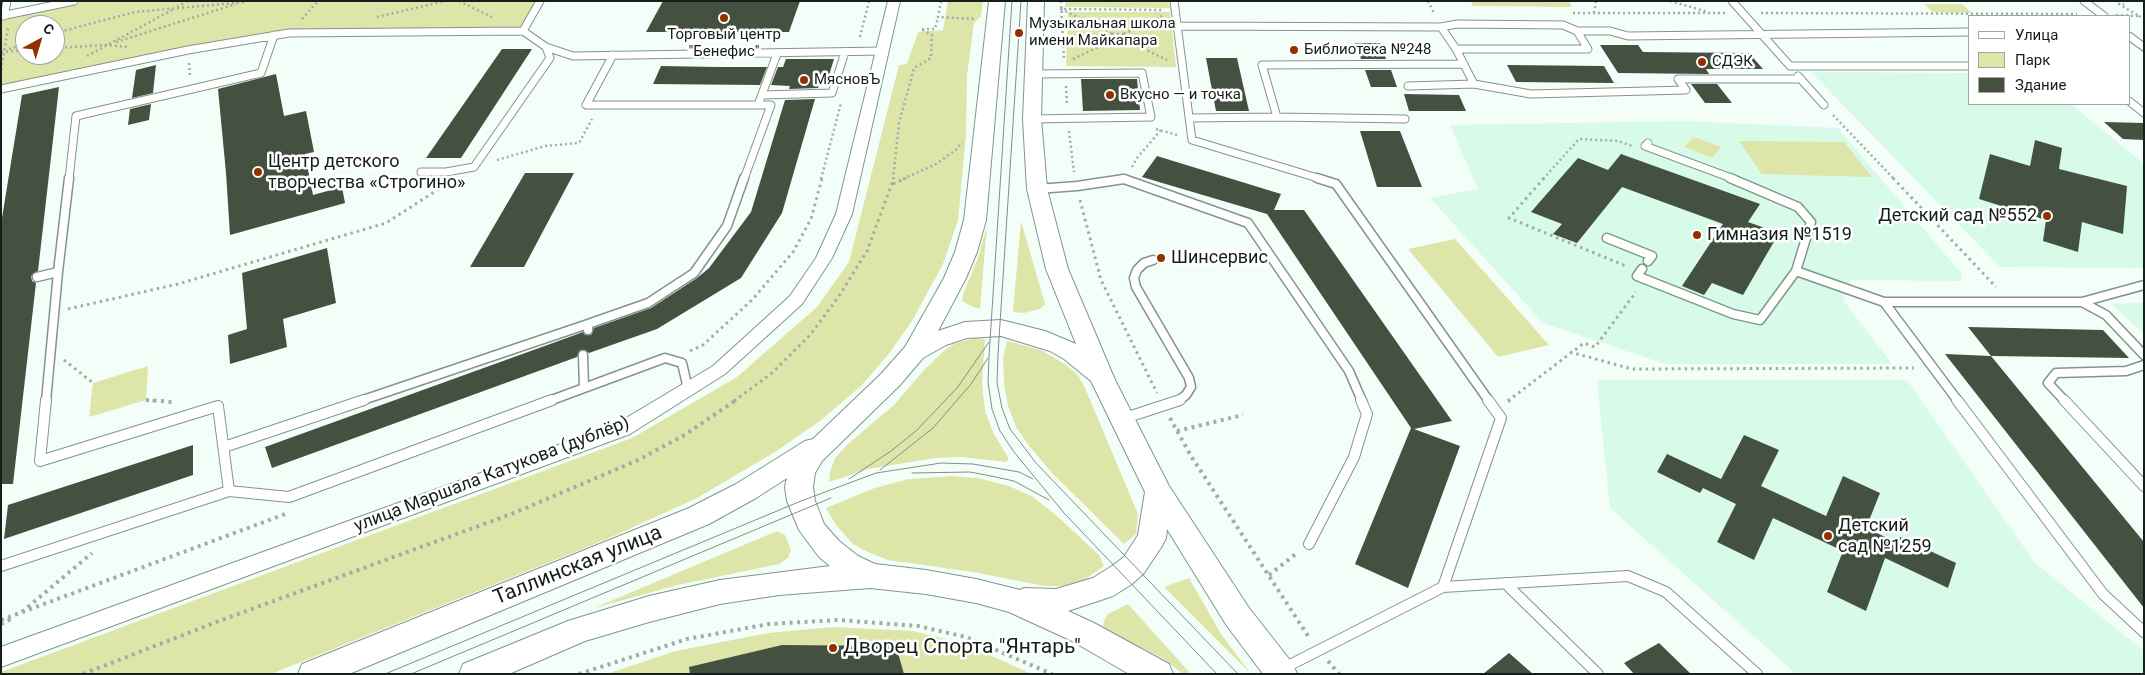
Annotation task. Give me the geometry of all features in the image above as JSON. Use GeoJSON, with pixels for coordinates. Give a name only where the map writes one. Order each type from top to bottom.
{"type":"FeatureCollection","features":[{"type":"Feature","properties":{"kind":"main road"},"geometry":{"type":"LineString","coordinates":[[871,576],[848,564],[829,549],[813,530],[801,501],[799,487],[802,472],[813,454],[831,435],[873,398],[914,352],[955,278],[966,252],[975,220],[980,181],[997,1]]}},
{"type":"Feature","properties":{"kind":"main road"},"geometry":{"type":"LineString","coordinates":[[1036,1],[1032,119],[1037,189],[1057,269],[1103,380],[1159,492],[1238,617],[1281,672]]}},
{"type":"Feature","properties":{"kind":"main road"},"geometry":{"type":"LineString","coordinates":[[914,352],[938,339],[965,330],[1001,328],[1037,336],[1058,345],[1084,361],[1103,380]]}},
{"type":"Feature","properties":{"kind":"main road","name":"Таллинская улица"},"geometry":{"type":"LineString","coordinates":[[313,674],[639,542],[698,516],[777,472],[831,435]]}},
{"type":"Feature","properties":{"kind":"main road"},"geometry":{"type":"LineString","coordinates":[[1015,601],[1056,602],[1103,587],[1122,575],[1134,565],[1152,538],[1159,492]]}},
{"type":"Feature","properties":{"kind":"main road"},"geometry":{"type":"LineString","coordinates":[[474,674],[579,630],[649,609],[720,592],[779,583],[837,577],[871,576],[926,582],[976,591],[1015,601],[1083,632],[1158,674]]}},
{"type":"Feature","properties":{"kind":"street","name":"улица Маршала Катукова (дублёр)"},"geometry":{"type":"LineString","coordinates":[[1,657],[623,429],[719,370],[796,300],[824,258],[844,214],[894,1]]}},
{"type":"Feature","properties":{"kind":"lane"},"geometry":{"type":"LineString","coordinates":[[7,1],[3,16],[74,1]]}},
{"type":"Feature","properties":{"kind":"lane"},"geometry":{"type":"LineString","coordinates":[[524,31],[540,1]]}},
{"type":"Feature","properties":{"kind":"lane"},"geometry":{"type":"LineString","coordinates":[[1732,1],[1824,104]]}},
{"type":"Feature","properties":{"kind":"lane"},"geometry":{"type":"LineString","coordinates":[[2084,1],[2103,15]]}},
{"type":"Feature","properties":{"kind":"lane"},"geometry":{"type":"LineString","coordinates":[[1175,6],[1192,140],[1336,184],[1501,418],[1443,587]]}},
{"type":"Feature","properties":{"kind":"lane"},"geometry":{"type":"LineString","coordinates":[[1177,26],[1441,27],[1457,24],[1563,25],[1577,31],[1610,31],[1628,36],[1968,32]]}},
{"type":"Feature","properties":{"kind":"lane"},"geometry":{"type":"LineString","coordinates":[[1441,27],[1456,49],[1474,84]]}},
{"type":"Feature","properties":{"kind":"lane"},"geometry":{"type":"LineString","coordinates":[[1,89],[188,50],[289,33],[524,31],[546,47],[573,56],[882,52]]}},
{"type":"Feature","properties":{"kind":"lane"},"geometry":{"type":"LineString","coordinates":[[1456,49],[1588,49],[1577,31]]}},
{"type":"Feature","properties":{"kind":"lane"},"geometry":{"type":"LineString","coordinates":[[229,491],[218,406],[40,461],[53,313],[76,116],[261,73],[274,35]]}},
{"type":"Feature","properties":{"kind":"lane"},"geometry":{"type":"LineString","coordinates":[[2130,37],[2144,47]]}},
{"type":"Feature","properties":{"kind":"lane"},"geometry":{"type":"LineString","coordinates":[[421,172],[446,172],[474,167],[485,154],[550,58],[546,47]]}},
{"type":"Feature","properties":{"kind":"lane"},"geometry":{"type":"LineString","coordinates":[[762,94],[832,93],[845,52]]}},
{"type":"Feature","properties":{"kind":"lane"},"geometry":{"type":"LineString","coordinates":[[758,105],[777,54]]}},
{"type":"Feature","properties":{"kind":"lane"},"geometry":{"type":"LineString","coordinates":[[224,447],[588,327],[648,303],[694,273],[727,226],[770,105],[586,105],[613,55]]}},
{"type":"Feature","properties":{"kind":"lane"},"geometry":{"type":"LineString","coordinates":[[1277,117],[1262,65],[1464,64]]}},
{"type":"Feature","properties":{"kind":"lane"},"geometry":{"type":"LineString","coordinates":[[1790,66],[1968,66]]}},
{"type":"Feature","properties":{"kind":"lane"},"geometry":{"type":"LineString","coordinates":[[1032,119],[1151,117],[1142,73],[1034,74]]}},
{"type":"Feature","properties":{"kind":"lane"},"geometry":{"type":"LineString","coordinates":[[1408,86],[1474,84],[1531,94],[1686,90],[1678,80],[1801,79]]}},
{"type":"Feature","properties":{"kind":"lane"},"geometry":{"type":"LineString","coordinates":[[2130,102],[2144,113]]}},
{"type":"Feature","properties":{"kind":"lane"},"geometry":{"type":"LineString","coordinates":[[1189,118],[1277,117],[1406,120]]}},
{"type":"Feature","properties":{"kind":"lane"},"geometry":{"type":"LineString","coordinates":[[1642,273],[1733,314],[1760,320],[1796,271],[1811,222],[1798,207],[1762,190],[1645,146],[1648,143]]}},
{"type":"Feature","properties":{"kind":"lane"},"geometry":{"type":"LineString","coordinates":[[1037,189],[1077,186],[1124,179],[1248,223],[1348,371],[1367,414],[1354,457],[1309,544]]}},
{"type":"Feature","properties":{"kind":"lane"},"geometry":{"type":"LineString","coordinates":[[1607,238],[1652,256],[1648,261]]}},
{"type":"Feature","properties":{"kind":"lane"},"geometry":{"type":"LineString","coordinates":[[1122,419],[1177,402],[1191,387],[1189,378],[1136,287],[1134,278],[1137,270],[1144,263],[1154,260]]}},
{"type":"Feature","properties":{"kind":"lane"},"geometry":{"type":"LineString","coordinates":[[1796,271],[1884,302],[2082,302],[2144,285]]}},
{"type":"Feature","properties":{"kind":"lane"},"geometry":{"type":"LineString","coordinates":[[37,277],[58,272]]}},
{"type":"Feature","properties":{"kind":"lane"},"geometry":{"type":"LineString","coordinates":[[1884,302],[2103,594],[2144,632]]}},
{"type":"Feature","properties":{"kind":"lane"},"geometry":{"type":"LineString","coordinates":[[2082,302],[2106,315],[2144,355]]}},
{"type":"Feature","properties":{"kind":"lane"},"geometry":{"type":"LineString","coordinates":[[583,355],[584,388]]}},
{"type":"Feature","properties":{"kind":"lane"},"geometry":{"type":"LineString","coordinates":[[1,566],[229,491],[289,497],[665,358],[682,363],[688,389]]}},
{"type":"Feature","properties":{"kind":"lane"},"geometry":{"type":"LineString","coordinates":[[2144,365],[2126,371],[2056,373],[2048,383],[2144,486]]}},
{"type":"Feature","properties":{"kind":"lane"},"geometry":{"type":"LineString","coordinates":[[1281,672],[1317,650],[1443,587],[1628,576],[1666,592],[1757,674]]}},
{"type":"Feature","properties":{"kind":"lane"},"geometry":{"type":"LineString","coordinates":[[1505,583],[1598,674]]}},
{"type":"Feature","properties":{"kind":"path"},"geometry":{"type":"LineString","coordinates":[[81,58],[188,1]]}},
{"type":"Feature","properties":{"kind":"path"},"geometry":{"type":"LineString","coordinates":[[856,52],[869,1]]}},
{"type":"Feature","properties":{"kind":"path"},"geometry":{"type":"LineString","coordinates":[[922,29],[935,29],[941,1]]}},
{"type":"Feature","properties":{"kind":"path"},"geometry":{"type":"LineString","coordinates":[[1061,1],[1061,19]]}},
{"type":"Feature","properties":{"kind":"path"},"geometry":{"type":"LineString","coordinates":[[1424,13],[1434,13],[1428,1]]}},
{"type":"Feature","properties":{"kind":"path"},"geometry":{"type":"LineString","coordinates":[[1594,13],[1596,1]]}},
{"type":"Feature","properties":{"kind":"path"},"geometry":{"type":"LineString","coordinates":[[1670,1],[1714,13]]}},
{"type":"Feature","properties":{"kind":"path"},"geometry":{"type":"LineString","coordinates":[[2114,1],[2144,19]]}},
{"type":"Feature","properties":{"kind":"path"},"geometry":{"type":"LineString","coordinates":[[65,29],[135,12],[246,2]]}},
{"type":"Feature","properties":{"kind":"path"},"geometry":{"type":"LineString","coordinates":[[108,45],[246,2]]}},
{"type":"Feature","properties":{"kind":"path"},"geometry":{"type":"LineString","coordinates":[[2119,4],[2124,4]]}},
{"type":"Feature","properties":{"kind":"path"},"geometry":{"type":"LineString","coordinates":[[1061,9],[1175,6]]}},
{"type":"Feature","properties":{"kind":"path"},"geometry":{"type":"LineString","coordinates":[[1061,9],[1112,34],[1124,34],[1175,6]]}},
{"type":"Feature","properties":{"kind":"path"},"geometry":{"type":"LineString","coordinates":[[1567,13],[2103,15]]}},
{"type":"Feature","properties":{"kind":"path"},"geometry":{"type":"LineString","coordinates":[[1,70],[6,51],[8,25],[3,16]]}},
{"type":"Feature","properties":{"kind":"path"},"geometry":{"type":"LineString","coordinates":[[2130,16],[2139,16]]}},
{"type":"Feature","properties":{"kind":"path"},"geometry":{"type":"LineString","coordinates":[[938,17],[977,19]]}},
{"type":"Feature","properties":{"kind":"path"},"geometry":{"type":"LineString","coordinates":[[1112,34],[1113,40]]}},
{"type":"Feature","properties":{"kind":"path"},"geometry":{"type":"LineString","coordinates":[[1124,34],[1125,40]]}},
{"type":"Feature","properties":{"kind":"path"},"geometry":{"type":"LineString","coordinates":[[1064,63],[1113,40],[1125,40],[1183,68]]}},
{"type":"Feature","properties":{"kind":"path"},"geometry":{"type":"LineString","coordinates":[[65,47],[108,45],[134,48]]}},
{"type":"Feature","properties":{"kind":"path"},"geometry":{"type":"LineString","coordinates":[[6,51],[15,48]]}},
{"type":"Feature","properties":{"kind":"path"},"geometry":{"type":"LineString","coordinates":[[188,50],[191,89]]}},
{"type":"Feature","properties":{"kind":"path"},"geometry":{"type":"LineString","coordinates":[[1,52],[15,51]]}},
{"type":"Feature","properties":{"kind":"path"},"geometry":{"type":"LineString","coordinates":[[671,360],[703,345],[752,300],[793,252],[811,220],[843,98]]}},
{"type":"Feature","properties":{"kind":"path"},"geometry":{"type":"LineString","coordinates":[[1824,104],[2010,302]]}},
{"type":"Feature","properties":{"kind":"path"},"geometry":{"type":"LineString","coordinates":[[53,313],[178,284],[386,222],[474,167],[545,146],[579,143],[600,105]]}},
{"type":"Feature","properties":{"kind":"path"},"geometry":{"type":"LineString","coordinates":[[1124,179],[1137,158],[1161,130]]}},
{"type":"Feature","properties":{"kind":"path"},"geometry":{"type":"LineString","coordinates":[[893,184],[936,164],[957,149],[966,136]]}},
{"type":"Feature","properties":{"kind":"path"},"geometry":{"type":"LineString","coordinates":[[1496,411],[1570,352],[1584,343],[1595,347],[1642,273],[1509,218],[1579,139],[1618,141],[1636,147]]}},
{"type":"Feature","properties":{"kind":"path"},"geometry":{"type":"LineString","coordinates":[[50,349],[93,382]]}},
{"type":"Feature","properties":{"kind":"path"},"geometry":{"type":"LineString","coordinates":[[1570,352],[1632,369],[1935,368]]}},
{"type":"Feature","properties":{"kind":"path"},"geometry":{"type":"LineString","coordinates":[[1177,431],[1244,414]]}},
{"type":"Feature","properties":{"kind":"path"},"geometry":{"type":"LineString","coordinates":[[1,622],[294,511]]}},
{"type":"Feature","properties":{"kind":"path"},"geometry":{"type":"LineString","coordinates":[[1269,575],[1309,544]]}},
{"type":"Feature","properties":{"kind":"path"},"geometry":{"type":"LineString","coordinates":[[20,614],[95,551]]}},
{"type":"Feature","properties":{"kind":"path"},"geometry":{"type":"LineString","coordinates":[[579,674],[687,639],[769,624],[838,620],[918,626],[966,637],[1052,674]]}},
{"type":"Feature","properties":{"kind":"shaded area","name":"Детский сад №552"},"geometry":{"type":"Polygon","coordinates":[[[1811,72],[1968,73],[1968,105],[2072,105],[2144,164],[2144,268],[2000,267],[1811,72]]]}},
{"type":"Feature","properties":{"kind":"shaded area","name":"Гимназия №1519"},"geometry":{"type":"Polygon","coordinates":[[[1684,121],[1838,128],[1961,273],[1962,281],[1851,280],[1843,300],[1892,364],[1665,364],[1543,323],[1430,198],[1478,189],[1450,125],[1684,121]]]}},
{"type":"Feature","properties":{"kind":"shaded area"},"geometry":{"type":"Polygon","coordinates":[[[2144,303],[2144,334],[2111,304],[2144,303]]]}},
{"type":"Feature","properties":{"kind":"shaded area","name":"Детский сад №1259"},"geometry":{"type":"Polygon","coordinates":[[[1597,380],[1907,380],[2035,563],[2144,651],[2144,674],[1796,674],[1610,508],[1597,380]]]}},
{"type":"Feature","properties":{"kind":"green space"},"geometry":{"type":"Polygon","coordinates":[[[84,1],[540,1],[523,31],[289,33],[1,87],[1,21],[15,18],[15,65],[65,65],[65,15],[26,15],[84,1]]]}},
{"type":"Feature","properties":{"kind":"green space"},"geometry":{"type":"Polygon","coordinates":[[[948,1],[983,1],[981,16],[974,23],[967,76],[966,136],[958,220],[943,264],[912,321],[888,355],[860,387],[820,421],[775,452],[697,498],[607,539],[271,674],[1,674],[1,672],[632,438],[737,377],[817,307],[849,262],[899,65],[907,64],[918,32],[943,30],[948,1]]]}},
{"type":"Feature","properties":{"kind":"green space"},"geometry":{"type":"Polygon","coordinates":[[[1066,1],[1168,1],[1170,8],[1065,7],[1066,1]]]}},
{"type":"Feature","properties":{"kind":"green space"},"geometry":{"type":"Polygon","coordinates":[[[1471,1],[1569,1],[1572,7],[1473,6],[1471,1]]]}},
{"type":"Feature","properties":{"kind":"green space"},"geometry":{"type":"Polygon","coordinates":[[[1924,4],[1962,4],[1972,13],[1933,12],[1924,4]]]}},
{"type":"Feature","properties":{"kind":"green space"},"geometry":{"type":"Polygon","coordinates":[[[1068,12],[1170,12],[1176,67],[1066,66],[1068,12]]]}},
{"type":"Feature","properties":{"kind":"green space"},"geometry":{"type":"Polygon","coordinates":[[[1694,137],[1721,147],[1712,158],[1684,147],[1694,137]]]}},
{"type":"Feature","properties":{"kind":"green space"},"geometry":{"type":"Polygon","coordinates":[[[1739,141],[1844,142],[1872,177],[1762,174],[1739,141]]]}},
{"type":"Feature","properties":{"kind":"green space"},"geometry":{"type":"Polygon","coordinates":[[[1021,221],[1045,304],[1040,309],[1024,313],[1013,312],[1021,221]]]}},
{"type":"Feature","properties":{"kind":"green space"},"geometry":{"type":"Polygon","coordinates":[[[987,226],[980,309],[962,301],[963,294],[978,258],[987,226]]]}},
{"type":"Feature","properties":{"kind":"green space"},"geometry":{"type":"Polygon","coordinates":[[[1455,239],[1549,345],[1498,357],[1408,249],[1455,239]]]}},
{"type":"Feature","properties":{"kind":"green space"},"geometry":{"type":"Polygon","coordinates":[[[974,338],[985,339],[982,382],[985,411],[994,434],[1009,459],[1006,462],[962,457],[935,458],[868,469],[829,482],[835,458],[848,444],[894,405],[924,370],[945,350],[954,344],[974,338]]]}},
{"type":"Feature","properties":{"kind":"green space"},"geometry":{"type":"Polygon","coordinates":[[[1007,341],[1041,350],[1077,374],[1085,388],[1138,514],[1136,534],[1124,544],[1052,473],[1016,427],[1008,406],[1004,384],[1003,358],[1007,341]]]}},
{"type":"Feature","properties":{"kind":"green space"},"geometry":{"type":"Polygon","coordinates":[[[148,366],[146,400],[89,417],[93,383],[148,366]]]}},
{"type":"Feature","properties":{"kind":"green space"},"geometry":{"type":"Polygon","coordinates":[[[953,476],[978,478],[1009,486],[1033,497],[1056,515],[1099,555],[1104,566],[1084,580],[1062,586],[1044,586],[973,572],[888,560],[853,544],[836,525],[826,508],[875,488],[909,479],[953,476]]]}},
{"type":"Feature","properties":{"kind":"green space"},"geometry":{"type":"Polygon","coordinates":[[[777,531],[785,535],[791,550],[788,558],[779,564],[678,585],[594,608],[777,531]]]}},
{"type":"Feature","properties":{"kind":"green space"},"geometry":{"type":"Polygon","coordinates":[[[1189,578],[1221,634],[1251,674],[1164,587],[1189,578]]]}},
{"type":"Feature","properties":{"kind":"green space"},"geometry":{"type":"Polygon","coordinates":[[[1128,604],[1191,674],[1183,674],[1164,659],[1103,628],[1108,614],[1128,604]]]}},
{"type":"Feature","properties":{"kind":"green space","name":"Дворец Спорта \"Янтарь\""},"geometry":{"type":"Polygon","coordinates":[[[834,627],[913,631],[965,644],[1032,674],[607,674],[676,651],[768,633],[834,627]]]}},
{"type":"Feature","properties":{"kind":"building","name":"Торговый центр \"Бенефис\""},"geometry":{"type":"Polygon","coordinates":[[[663,1],[800,1],[789,32],[646,32],[663,1]]]}},
{"type":"Feature","properties":{"kind":"building"},"geometry":{"type":"Polygon","coordinates":[[[1355,43],[1380,43],[1386,59],[1361,59],[1355,43]]]}},
{"type":"Feature","properties":{"kind":"building"},"geometry":{"type":"Polygon","coordinates":[[[1600,45],[1638,45],[1643,52],[1749,53],[1763,69],[1706,69],[1709,74],[1618,73],[1600,45]]]}},
{"type":"Feature","properties":{"kind":"building"},"geometry":{"type":"Polygon","coordinates":[[[502,49],[532,49],[461,158],[426,158],[502,49]]]}},
{"type":"Feature","properties":{"kind":"building"},"geometry":{"type":"Polygon","coordinates":[[[1206,58],[1237,58],[1249,111],[1216,111],[1206,58]]]}},
{"type":"Feature","properties":{"kind":"building"},"geometry":{"type":"Polygon","coordinates":[[[786,59],[834,59],[826,85],[819,85],[818,88],[789,89],[790,86],[771,85],[778,67],[783,67],[786,59]]]}},
{"type":"Feature","properties":{"kind":"building"},"geometry":{"type":"Polygon","coordinates":[[[156,65],[153,93],[132,98],[136,70],[156,65]]]}},
{"type":"Feature","properties":{"kind":"building"},"geometry":{"type":"Polygon","coordinates":[[[1507,65],[1604,66],[1614,83],[1516,82],[1507,65]]]}},
{"type":"Feature","properties":{"kind":"building"},"geometry":{"type":"Polygon","coordinates":[[[661,66],[767,67],[760,85],[653,84],[661,66]]]}},
{"type":"Feature","properties":{"kind":"building"},"geometry":{"type":"Polygon","coordinates":[[[1365,70],[1391,70],[1397,87],[1371,87],[1365,70]]]}},
{"type":"Feature","properties":{"kind":"building"},"geometry":{"type":"Polygon","coordinates":[[[276,74],[284,116],[306,111],[314,152],[305,154],[313,195],[342,187],[345,203],[230,235],[218,89],[276,74]]]}},
{"type":"Feature","properties":{"kind":"building","name":"Вкусно — и точка"},"geometry":{"type":"Polygon","coordinates":[[[1081,79],[1137,79],[1140,110],[1083,111],[1081,79]]]}},
{"type":"Feature","properties":{"kind":"building"},"geometry":{"type":"Polygon","coordinates":[[[1691,84],[1717,84],[1732,103],[1705,103],[1691,84]]]}},
{"type":"Feature","properties":{"kind":"building"},"geometry":{"type":"Polygon","coordinates":[[[59,87],[38,271],[31,276],[32,281],[36,283],[13,484],[1,484],[1,224],[22,95],[59,87]]]}},
{"type":"Feature","properties":{"kind":"building"},"geometry":{"type":"Polygon","coordinates":[[[1404,94],[1459,95],[1466,111],[1409,111],[1404,94]]]}},
{"type":"Feature","properties":{"kind":"building"},"geometry":{"type":"Polygon","coordinates":[[[815,99],[782,213],[741,278],[657,329],[589,353],[585,350],[580,350],[577,357],[272,468],[265,447],[583,332],[585,335],[591,335],[594,328],[651,308],[697,278],[709,268],[751,212],[785,100],[815,99]]]}},
{"type":"Feature","properties":{"kind":"building"},"geometry":{"type":"Polygon","coordinates":[[[151,104],[149,120],[128,125],[130,109],[151,104]]]}},
{"type":"Feature","properties":{"kind":"building"},"geometry":{"type":"Polygon","coordinates":[[[2104,122],[2144,123],[2144,140],[2123,139],[2104,122]]]}},
{"type":"Feature","properties":{"kind":"building"},"geometry":{"type":"Polygon","coordinates":[[[1360,131],[1400,131],[1422,187],[1377,187],[1360,131]]]}},
{"type":"Feature","properties":{"kind":"building"},"geometry":{"type":"Polygon","coordinates":[[[2035,140],[2062,148],[2059,169],[2127,186],[2123,234],[2082,222],[2078,252],[2043,241],[2046,220],[1979,199],[1990,154],[2030,166],[2035,140]]]}},
{"type":"Feature","properties":{"kind":"building"},"geometry":{"type":"Polygon","coordinates":[[[1621,154],[1760,204],[1748,222],[1779,233],[1743,295],[1712,283],[1704,295],[1682,286],[1723,224],[1622,187],[1577,243],[1553,234],[1562,224],[1531,212],[1578,158],[1608,170],[1621,154]]]}},
{"type":"Feature","properties":{"kind":"building"},"geometry":{"type":"Polygon","coordinates":[[[1157,156],[1281,194],[1274,210],[1304,210],[1452,421],[1414,429],[1460,446],[1408,588],[1355,564],[1411,428],[1267,214],[1142,177],[1157,156]]]}},
{"type":"Feature","properties":{"kind":"building"},"geometry":{"type":"Polygon","coordinates":[[[525,173],[574,173],[524,267],[470,267],[525,173]]]}},
{"type":"Feature","properties":{"kind":"building"},"geometry":{"type":"Polygon","coordinates":[[[327,248],[336,303],[283,319],[287,347],[230,364],[228,335],[247,329],[242,273],[327,248]]]}},
{"type":"Feature","properties":{"kind":"building"},"geometry":{"type":"Polygon","coordinates":[[[1968,327],[2103,330],[2129,358],[1991,356],[1968,327]]]}},
{"type":"Feature","properties":{"kind":"building"},"geometry":{"type":"Polygon","coordinates":[[[1945,354],[1991,356],[2144,542],[2144,608],[1945,354]]]}},
{"type":"Feature","properties":{"kind":"building"},"geometry":{"type":"Polygon","coordinates":[[[1744,435],[1779,450],[1761,486],[1826,516],[1843,476],[1880,493],[1866,528],[1898,543],[1900,537],[1956,563],[1948,588],[1885,558],[1866,611],[1827,592],[1843,551],[1773,518],[1754,560],[1717,542],[1736,504],[1703,488],[1700,493],[1657,472],[1667,454],[1721,479],[1744,435]]]}},
{"type":"Feature","properties":{"kind":"building"},"geometry":{"type":"Polygon","coordinates":[[[193,445],[193,475],[4,539],[8,505],[193,445]]]}},
{"type":"Feature","properties":{"kind":"building"},"geometry":{"type":"Polygon","coordinates":[[[1659,643],[1691,674],[1634,674],[1624,663],[1659,643]]]}},
{"type":"Feature","properties":{"kind":"building"},"geometry":{"type":"Polygon","coordinates":[[[782,645],[896,646],[904,674],[690,674],[689,667],[782,645]]]}},
{"type":"Feature","properties":{"kind":"building"},"geometry":{"type":"Polygon","coordinates":[[[1509,653],[1533,674],[1483,674],[1509,653]]]}},
{"type":"Feature","properties":{"kind":"tram line"},"geometry":{"type":"LineString","coordinates":[[1012,1],[989,357],[988,382],[992,409],[1000,431],[1014,452],[1064,513],[1217,674]]}},
{"type":"Feature","properties":{"kind":"tram line"},"geometry":{"type":"LineString","coordinates":[[1021,1],[998,354],[997,383],[1002,408],[1010,429],[1036,463],[1238,674]]}},
{"type":"Feature","properties":{"kind":"tram line"},"geometry":{"type":"LineString","coordinates":[[849,479],[891,451],[916,431],[957,388],[989,342]]}},
{"type":"Feature","properties":{"kind":"tram line"},"geometry":{"type":"LineString","coordinates":[[880,470],[933,428],[971,384],[988,358]]}},
{"type":"Feature","properties":{"kind":"tram line"},"geometry":{"type":"LineString","coordinates":[[385,674],[801,501],[876,473],[941,463],[973,464],[1019,472],[1033,479]]}},
{"type":"Feature","properties":{"kind":"tram line"},"geometry":{"type":"LineString","coordinates":[[912,473],[970,472],[991,476],[1014,481],[1049,500]]}},
{"type":"Feature","properties":{"kind":"tram line"},"geometry":{"type":"LineString","coordinates":[[411,674],[831,498]]}},
{"type":"Feature","properties":{"kind":"place","name":"Торговый центр \"Бенефис\""},"geometry":{"type":"Point","coordinates":[724,18]}},
{"type":"Feature","properties":{"kind":"place","name":"Музыкальная школа имени Майкапара"},"geometry":{"type":"Point","coordinates":[1019,33]}},
{"type":"Feature","properties":{"kind":"place","name":"Библиотека №248"},"geometry":{"type":"Point","coordinates":[1294,50]}},
{"type":"Feature","properties":{"kind":"place","name":"СДЭК"},"geometry":{"type":"Point","coordinates":[1702,62]}},
{"type":"Feature","properties":{"kind":"place","name":"МясновЪ"},"geometry":{"type":"Point","coordinates":[804,80]}},
{"type":"Feature","properties":{"kind":"place","name":"Вкусно — и точка"},"geometry":{"type":"Point","coordinates":[1110,95]}},
{"type":"Feature","properties":{"kind":"place","name":"Центр детского творчества «Строгино»"},"geometry":{"type":"Point","coordinates":[258,172]}},
{"type":"Feature","properties":{"kind":"place","name":"Детский сад №552"},"geometry":{"type":"Point","coordinates":[2047,216]}},
{"type":"Feature","properties":{"kind":"place","name":"Гимназия №1519"},"geometry":{"type":"Point","coordinates":[1697,235]}},
{"type":"Feature","properties":{"kind":"place","name":"Шинсервис"},"geometry":{"type":"Point","coordinates":[1161,258]}},
{"type":"Feature","properties":{"kind":"place","name":"Детский сад №1259"},"geometry":{"type":"Point","coordinates":[1828,536]}},
{"type":"Feature","properties":{"kind":"place","name":"Дворец Спорта \"Янтарь\""},"geometry":{"type":"Point","coordinates":[833,648]}}]}
